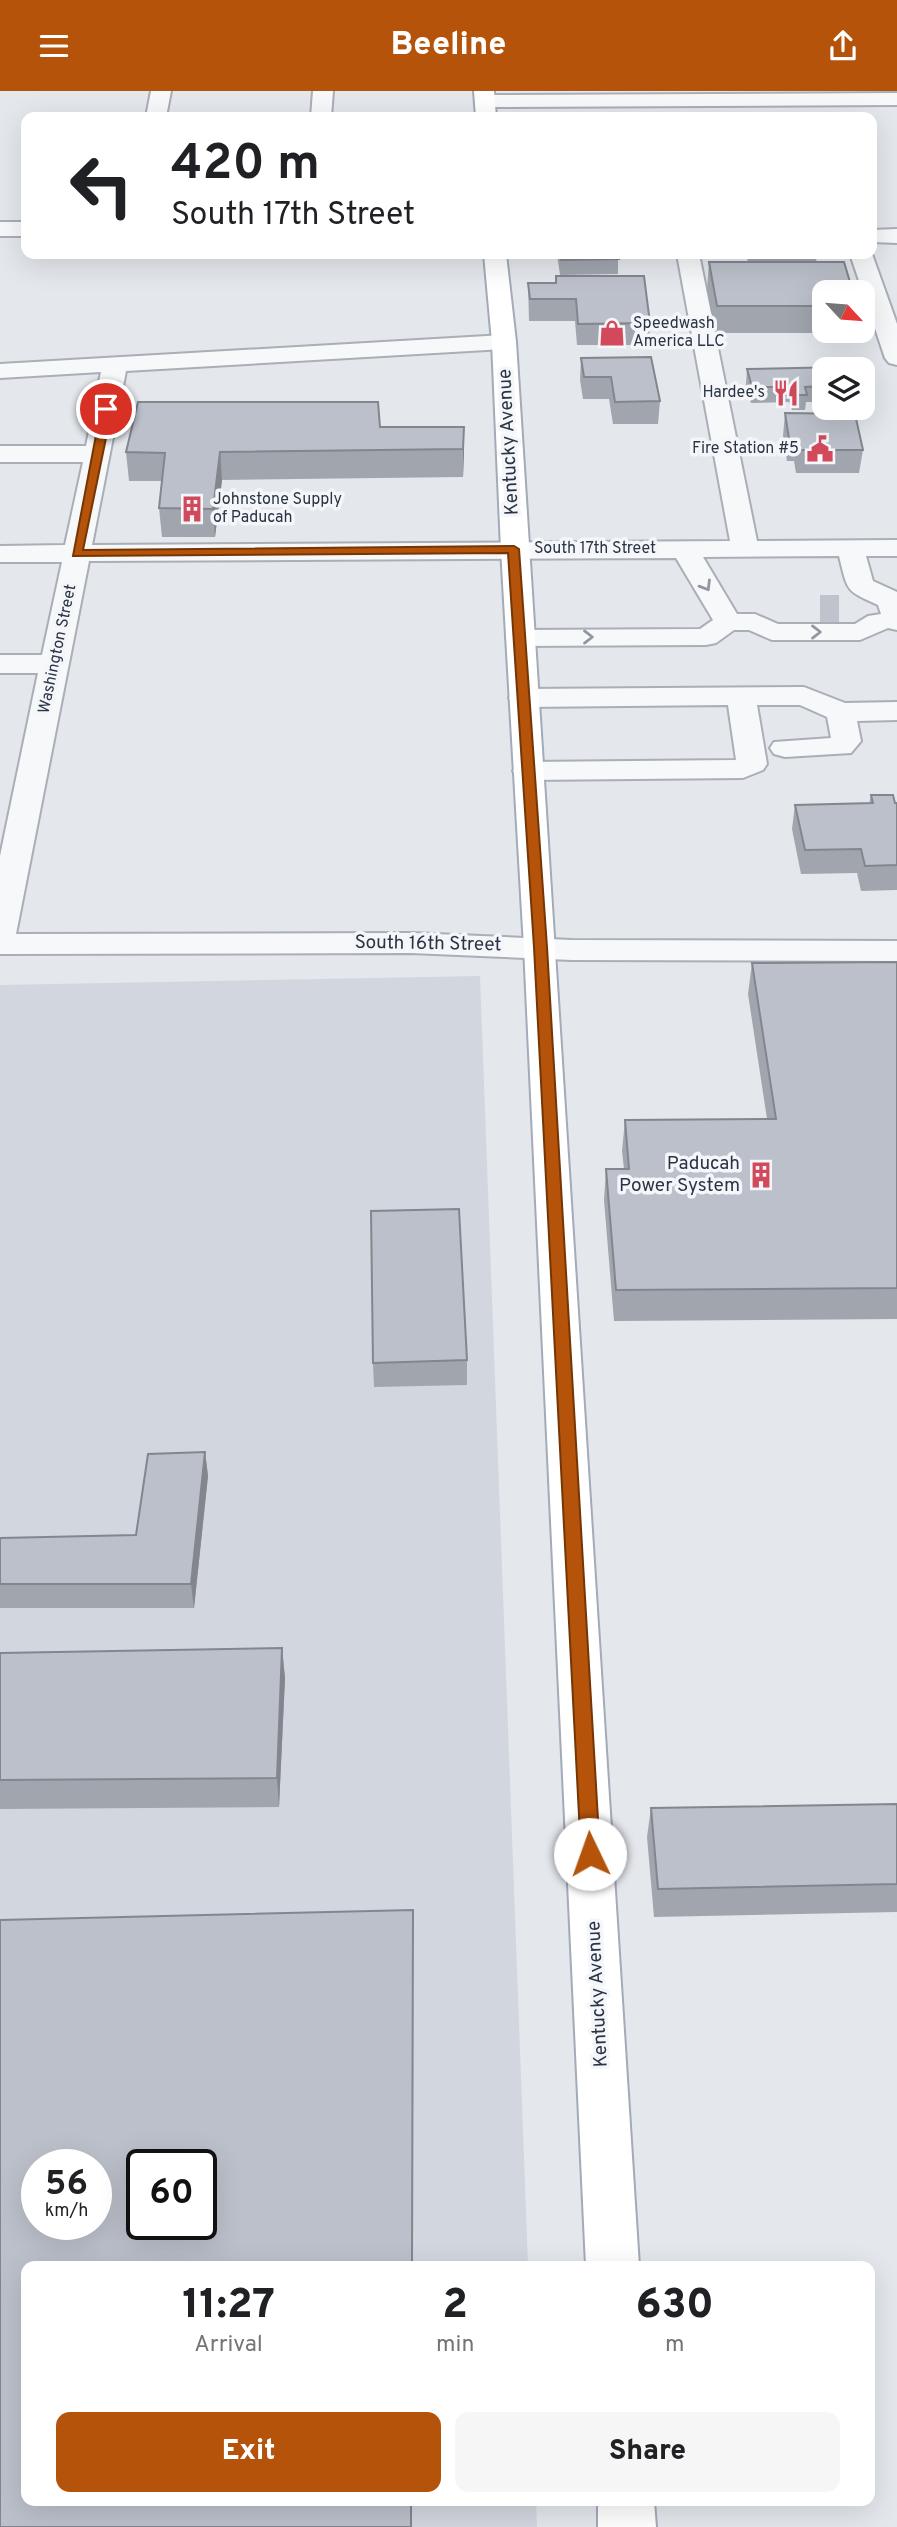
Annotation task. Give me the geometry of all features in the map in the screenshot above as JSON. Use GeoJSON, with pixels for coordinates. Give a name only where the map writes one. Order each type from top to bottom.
{"type":"FeatureCollection","features":[{"type":"Feature","properties":{"kind":"main road","name":"Kentucky Avenue"},"geometry":{"type":"LineString","coordinates":[[496,259],[504,342],[514,549],[540,947],[613,2261]]}},
{"type":"Feature","properties":{"kind":"main road"},"geometry":{"type":"LineString","coordinates":[[626,2506],[627,2527]]}},
{"type":"Feature","properties":{"kind":"street"},"geometry":{"type":"LineString","coordinates":[[157,112],[161,91]]}},
{"type":"Feature","properties":{"kind":"street"},"geometry":{"type":"LineString","coordinates":[[321,112],[323,91]]}},
{"type":"Feature","properties":{"kind":"street"},"geometry":{"type":"LineString","coordinates":[[485,103],[813,102],[897,99]]}},
{"type":"Feature","properties":{"kind":"street"},"geometry":{"type":"LineString","coordinates":[[0,229],[21,229]]}},
{"type":"Feature","properties":{"kind":"street"},"geometry":{"type":"LineString","coordinates":[[877,236],[897,236]]}},
{"type":"Feature","properties":{"kind":"street"},"geometry":{"type":"LineString","coordinates":[[689,259],[745,549]]}},
{"type":"Feature","properties":{"kind":"street"},"geometry":{"type":"LineString","coordinates":[[863,259],[897,358]]}},
{"type":"Feature","properties":{"kind":"street"},"geometry":{"type":"LineString","coordinates":[[0,371],[504,342]]}},
{"type":"Feature","properties":{"kind":"street","name":"Washington Street"},"geometry":{"type":"LineString","coordinates":[[0,934],[115,365]]}},
{"type":"Feature","properties":{"kind":"street"},"geometry":{"type":"LineString","coordinates":[[0,454],[97,454]]}},
{"type":"Feature","properties":{"kind":"street","name":"South 17th Street"},"geometry":{"type":"LineString","coordinates":[[0,554],[897,548]]}},
{"type":"Feature","properties":{"kind":"street"},"geometry":{"type":"LineString","coordinates":[[528,771],[743,769],[752,764],[741,695],[716,653],[684,549]]}},
{"type":"Feature","properties":{"kind":"street"},"geometry":{"type":"LineString","coordinates":[[851,549],[860,586],[891,600],[890,622]]}},
{"type":"Feature","properties":{"kind":"street"},"geometry":{"type":"LineString","coordinates":[[520,638],[716,653],[768,611],[858,610],[890,622]]}},
{"type":"Feature","properties":{"kind":"street"},"geometry":{"type":"LineString","coordinates":[[524,698],[716,653],[772,632],[860,632],[890,622]]}},
{"type":"Feature","properties":{"kind":"street"},"geometry":{"type":"LineString","coordinates":[[0,664],[55,664]]}},
{"type":"Feature","properties":{"kind":"street"},"geometry":{"type":"LineString","coordinates":[[741,695],[804,696],[841,712],[897,711]]}},
{"type":"Feature","properties":{"kind":"street"},"geometry":{"type":"LineString","coordinates":[[785,748],[840,747],[846,741],[841,712]]}},
{"type":"Feature","properties":{"kind":"street","name":"South 16th Street"},"geometry":{"type":"LineString","coordinates":[[0,944],[411,943],[585,950],[897,951]]}},
{"type":"Feature","properties":{"kind":"shaded area"},"geometry":{"type":"Polygon","coordinates":[[[480,976],[528,2261],[21,2261],[21,2506],[536,2506],[537,2527],[0,2527],[0,985],[480,976]]]}},
{"type":"Feature","properties":{"kind":"building"},"geometry":{"type":"Polygon","coordinates":[[[709,262],[844,262],[849,280],[812,280],[812,306],[717,306],[709,262]]]}},
{"type":"Feature","properties":{"kind":"building"},"geometry":{"type":"Polygon","coordinates":[[[556,276],[644,276],[650,323],[578,324],[576,299],[530,299],[528,283],[556,283],[556,276]]]}},
{"type":"Feature","properties":{"kind":"building"},"geometry":{"type":"Polygon","coordinates":[[[651,357],[660,401],[615,402],[611,377],[584,377],[581,358],[651,357]]]}},
{"type":"Feature","properties":{"kind":"building"},"geometry":{"type":"Polygon","coordinates":[[[812,368],[812,387],[805,387],[807,395],[793,395],[791,387],[752,387],[747,369],[812,368]]]}},
{"type":"Feature","properties":{"kind":"building"},"geometry":{"type":"Polygon","coordinates":[[[138,402],[378,402],[380,427],[464,427],[463,449],[220,452],[213,509],[159,508],[165,453],[126,452],[138,402]]]}},
{"type":"Feature","properties":{"kind":"building"},"geometry":{"type":"Polygon","coordinates":[[[785,413],[812,413],[812,420],[856,420],[863,450],[799,450],[797,439],[789,439],[785,413]]]}},
{"type":"Feature","properties":{"kind":"building"},"geometry":{"type":"Polygon","coordinates":[[[871,795],[893,795],[897,803],[897,865],[865,866],[861,849],[805,850],[795,805],[873,803],[871,795]]]}},
{"type":"Feature","properties":{"kind":"building","name":"Paducah Power System"},"geometry":{"type":"Polygon","coordinates":[[[897,962],[897,1288],[616,1290],[606,1169],[629,1169],[625,1120],[776,1119],[752,963],[897,962]]]}},
{"type":"Feature","properties":{"kind":"building"},"geometry":{"type":"Polygon","coordinates":[[[459,1209],[467,1360],[373,1363],[371,1211],[459,1209]]]}},
{"type":"Feature","properties":{"kind":"building"},"geometry":{"type":"Polygon","coordinates":[[[205,1452],[191,1584],[0,1584],[0,1538],[136,1535],[148,1454],[205,1452]]]}},
{"type":"Feature","properties":{"kind":"building"},"geometry":{"type":"Polygon","coordinates":[[[282,1648],[277,1778],[0,1780],[0,1653],[282,1648]]]}},
{"type":"Feature","properties":{"kind":"building"},"geometry":{"type":"Polygon","coordinates":[[[897,1804],[897,1884],[658,1889],[651,1808],[897,1804]]]}},
{"type":"Feature","properties":{"kind":"building"},"geometry":{"type":"Polygon","coordinates":[[[413,1910],[412,2261],[21,2261],[21,2506],[411,2506],[411,2527],[0,2527],[0,1920],[413,1910]]]}},
{"type":"Feature","properties":{"kind":"tunnel"},"geometry":{"type":"LineString","coordinates":[[820,610],[839,610]]}},
{"type":"Feature","properties":{"kind":"place","name":"Speedwash America LLC"},"geometry":{"type":"Point","coordinates":[612,333]}},
{"type":"Feature","properties":{"kind":"place","name":"Hardee's"},"geometry":{"type":"Point","coordinates":[786,393]}},
{"type":"Feature","properties":{"kind":"place","name":"Fire Station #5"},"geometry":{"type":"Point","coordinates":[820,449]}},
{"type":"Feature","properties":{"kind":"place","name":"Johnstone Supply of Paducah"},"geometry":{"type":"Point","coordinates":[192,509]}},
{"type":"Feature","properties":{"kind":"place","name":"Paducah Power System"},"geometry":{"type":"Point","coordinates":[761,1175]}},
{"type":"Feature","properties":{"kind":"route"},"geometry":{"type":"LineString","coordinates":[[106,409],[77,554],[514,549],[540,947],[590,1854]]}}]}
